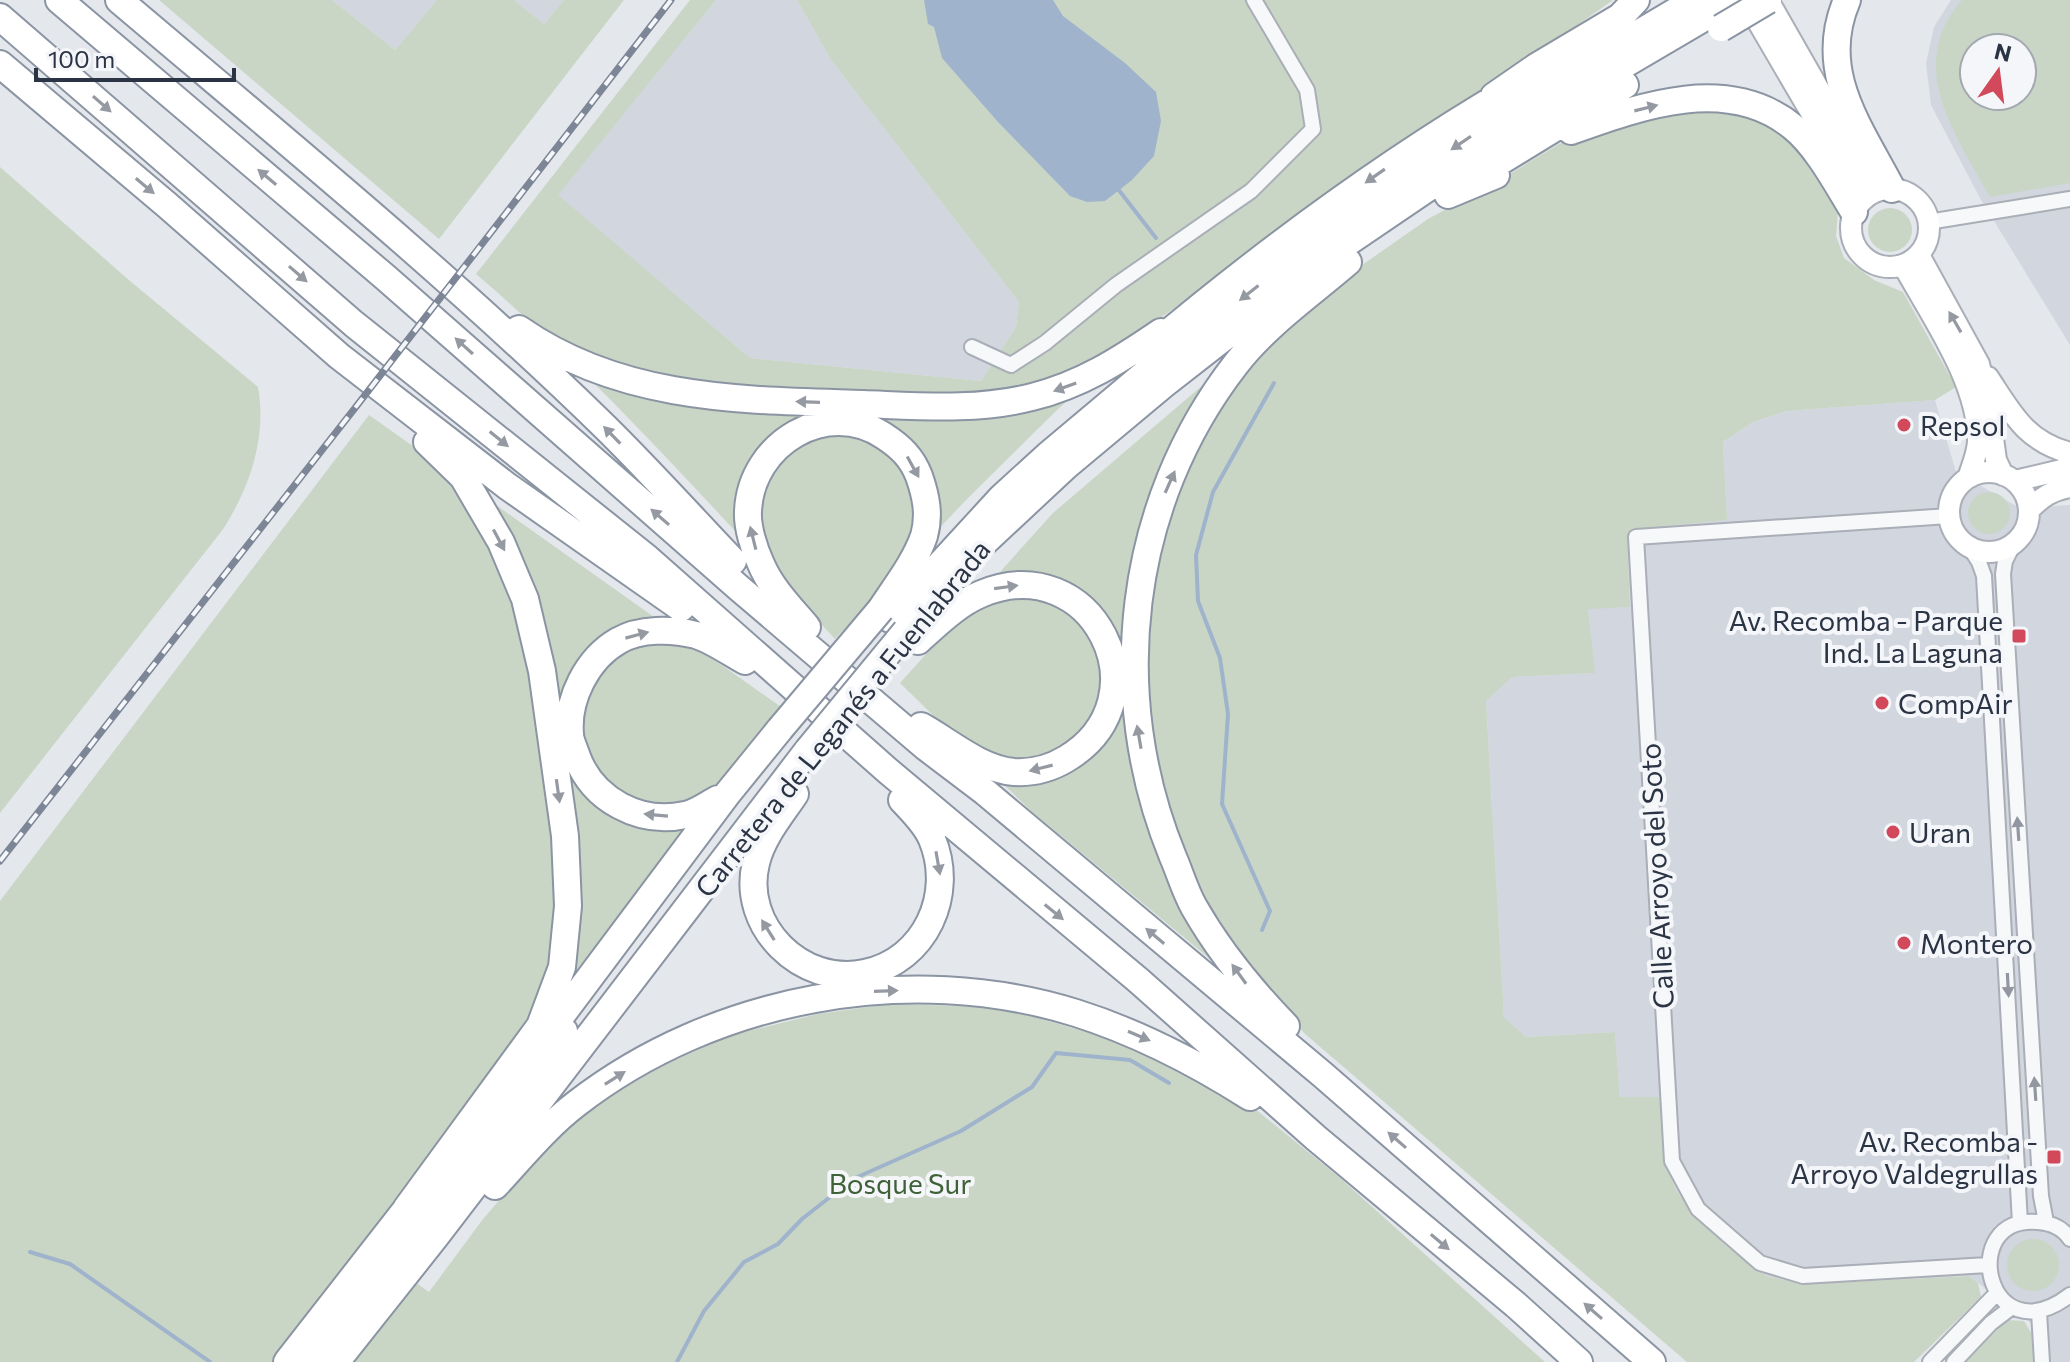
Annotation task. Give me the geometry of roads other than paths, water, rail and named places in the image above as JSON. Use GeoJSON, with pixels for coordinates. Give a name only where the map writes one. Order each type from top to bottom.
{"type":"FeatureCollection","features":[{"type":"Feature","properties":{"kind":"highway"},"geometry":{"type":"LineString","coordinates":[[59,0],[385,277],[786,628],[1323,1075],[1652,1362]]}},
{"type":"Feature","properties":{"kind":"highway"},"geometry":{"type":"LineString","coordinates":[[119,0],[405,243],[472,296],[546,348],[612,376],[650,387],[716,398],[946,406],[1006,403],[1061,389],[1098,373],[1203,303]]}},
{"type":"Feature","properties":{"kind":"highway"},"geometry":{"type":"LineString","coordinates":[[899,625],[1005,476],[1056,428],[1203,303],[1289,236],[1536,67],[1620,17],[1636,0]]}},
{"type":"Feature","properties":{"kind":"highway"},"geometry":{"type":"LineString","coordinates":[[1459,120],[1664,0]]}},
{"type":"Feature","properties":{"kind":"highway"},"geometry":{"type":"LineString","coordinates":[[899,625],[982,567],[1026,522],[1258,329],[1348,262],[1524,146],[1715,10],[1768,0]]}},
{"type":"Feature","properties":{"kind":"highway"},"geometry":{"type":"LineString","coordinates":[[1847,0],[1839,22],[1835,49],[1837,73],[1871,198]]}},
{"type":"Feature","properties":{"kind":"highway","name":"Carretera de Leganés a Fuenlabrada"},"geometry":{"type":"LineString","coordinates":[[308,1350],[1002,497],[1147,372],[1323,236],[1513,108],[1715,10]]}},
{"type":"Feature","properties":{"kind":"highway"},"geometry":{"type":"LineString","coordinates":[[0,17],[354,324],[647,558],[994,862],[1138,980],[1316,1138],[1516,1305],[1579,1362]]}},
{"type":"Feature","properties":{"kind":"highway"},"geometry":{"type":"LineString","coordinates":[[0,64],[339,356],[463,477],[501,542],[525,599],[542,671],[565,836],[568,906],[562,967],[540,1026],[406,1209],[308,1350],[286,1362]]}},
{"type":"Feature","properties":{"kind":"highway"},"geometry":{"type":"LineString","coordinates":[[1448,195],[1493,177],[1563,133],[1622,114],[1682,99],[1702,98],[1739,101],[1794,127],[1822,163],[1871,198]]}},
{"type":"Feature","properties":{"kind":"highway"},"geometry":{"type":"LineString","coordinates":[[405,243],[604,427],[762,592],[921,726],[985,792]]}},
{"type":"Feature","properties":{"kind":"highway"},"geometry":{"type":"LineString","coordinates":[[1323,1075],[1320,1059],[1250,989],[1193,905],[1153,803],[1143,763],[1137,725],[1134,629],[1139,586],[1165,491],[1210,400],[1237,362],[1261,337],[1348,262]]}},
{"type":"Feature","properties":{"kind":"highway"},"geometry":{"type":"LineString","coordinates":[[339,356],[507,486],[708,627],[881,777],[994,862]]}},
{"type":"Feature","properties":{"kind":"highway"},"geometry":{"type":"LineString","coordinates":[[807,627],[776,590],[762,567],[747,512],[753,484],[764,462],[783,442],[808,427],[839,421],[870,426],[897,444],[914,462],[926,495],[928,514],[923,536],[906,570],[899,625]]}},
{"type":"Feature","properties":{"kind":"highway"},"geometry":{"type":"LineString","coordinates":[[899,625],[954,609],[1002,586],[1037,585],[1066,596],[1096,621],[1107,642],[1114,667],[1114,689],[1103,721],[1080,749],[1050,767],[1026,772],[995,768],[921,726]]}},
{"type":"Feature","properties":{"kind":"highway"},"geometry":{"type":"LineString","coordinates":[[745,661],[699,636],[662,629],[619,640],[589,668],[573,700],[569,736],[584,776],[608,801],[638,814],[664,817],[688,815],[728,793],[800,744]]}},
{"type":"Feature","properties":{"kind":"highway"},"geometry":{"type":"LineString","coordinates":[[800,744],[756,861],[753,887],[758,911],[777,943],[797,961],[821,972],[862,974],[884,967],[914,946],[934,914],[941,875],[931,836],[881,777]]}},
{"type":"Feature","properties":{"kind":"highway"},"geometry":{"type":"LineString","coordinates":[[359,1362],[495,1186],[696,916],[800,744]]}},
{"type":"Feature","properties":{"kind":"highway","name":"Carretera de Leganés a Fuenlabrada"},"geometry":{"type":"LineString","coordinates":[[336,1362],[436,1236],[800,744]]}},
{"type":"Feature","properties":{"kind":"highway"},"geometry":{"type":"LineString","coordinates":[[406,1209],[550,1031],[728,793]]}},
{"type":"Feature","properties":{"kind":"highway"},"geometry":{"type":"LineString","coordinates":[[495,1186],[575,1105],[645,1060],[713,1027],[811,999],[861,992],[944,990],[976,993],[1074,1012],[1137,1035],[1199,1065],[1316,1138]]}},
{"type":"Feature","properties":{"kind":"street"},"geometry":{"type":"LineString","coordinates":[[972,347],[1011,365],[1045,343],[1116,285],[1251,191],[1313,129],[1307,90],[1254,0]]}},
{"type":"Feature","properties":{"kind":"street"},"geometry":{"type":"LineString","coordinates":[[1745,0],[1871,198]]}},
{"type":"Feature","properties":{"kind":"street"},"geometry":{"type":"LineString","coordinates":[[1768,0],[1871,198]]}},
{"type":"Feature","properties":{"kind":"street"},"geometry":{"type":"LineString","coordinates":[[1904,192],[1924,209],[1928,222],[1927,239],[1911,260],[1890,267],[1865,259],[1851,237],[1850,224],[1871,198],[1904,192]]}},
{"type":"Feature","properties":{"kind":"street"},"geometry":{"type":"LineString","coordinates":[[1928,222],[2070,199]]}},
{"type":"Feature","properties":{"kind":"street"},"geometry":{"type":"LineString","coordinates":[[1911,260],[2019,424],[2036,439],[2070,453]]}},
{"type":"Feature","properties":{"kind":"street"},"geometry":{"type":"LineString","coordinates":[[1911,260],[1966,380],[1978,441],[1975,461],[1968,478],[1953,494],[1949,516],[1952,529],[1970,548],[1984,576],[2020,1223]]}},
{"type":"Feature","properties":{"kind":"street"},"geometry":{"type":"LineString","coordinates":[[1979,364],[1996,460],[2027,499],[2029,510],[2023,534],[2014,543],[2005,561],[2003,574],[2041,1196],[2046,1222]]}},
{"type":"Feature","properties":{"kind":"street"},"geometry":{"type":"LineString","coordinates":[[1968,478],[1979,473],[2009,478],[2070,468]]}},
{"type":"Feature","properties":{"kind":"street"},"geometry":{"type":"LineString","coordinates":[[2029,510],[2040,498],[2056,489],[2070,487]]}},
{"type":"Feature","properties":{"kind":"street","name":"Calle Arroyo del Soto"},"geometry":{"type":"LineString","coordinates":[[1949,516],[1636,537],[1672,1161],[1698,1209],[1760,1263],[1803,1276],[1988,1265]]}},
{"type":"Feature","properties":{"kind":"street"},"geometry":{"type":"LineString","coordinates":[[1970,548],[1994,552],[2014,543]]}},
{"type":"Feature","properties":{"kind":"street"},"geometry":{"type":"LineString","coordinates":[[2070,1239],[2046,1222],[2020,1223],[1996,1240],[1988,1265],[1996,1294],[2012,1307],[2039,1312],[2057,1305],[2070,1295]]}},
{"type":"Feature","properties":{"kind":"street"},"geometry":{"type":"LineString","coordinates":[[1930,1362],[1996,1294]]}},
{"type":"Feature","properties":{"kind":"street"},"geometry":{"type":"LineString","coordinates":[[1954,1362],[1991,1323],[2012,1307]]}},
{"type":"Feature","properties":{"kind":"street"},"geometry":{"type":"LineString","coordinates":[[2039,1312],[2042,1362]]}},
{"type":"Feature","properties":{"kind":"water"},"geometry":{"type":"Polygon","coordinates":[[[924,0],[1053,0],[1063,16],[1125,63],[1156,92],[1161,121],[1154,156],[1132,180],[1105,201],[1087,202],[1070,196],[998,122],[942,58],[934,27],[928,24],[924,0]]]}},
{"type":"Feature","properties":{"kind":"waterway"},"geometry":{"type":"LineString","coordinates":[[1118,189],[1156,238]]}},
{"type":"Feature","properties":{"kind":"waterway"},"geometry":{"type":"LineString","coordinates":[[1262,930],[1270,911],[1222,804],[1228,714],[1220,658],[1198,601],[1196,555],[1213,492],[1274,383]]}},
{"type":"Feature","properties":{"kind":"waterway"},"geometry":{"type":"LineString","coordinates":[[677,1362],[704,1311],[744,1262],[778,1244],[802,1219],[853,1179],[961,1131],[1032,1087],[1056,1053],[1130,1060],[1169,1083]]}},
{"type":"Feature","properties":{"kind":"waterway"},"geometry":{"type":"LineString","coordinates":[[30,1252],[70,1264],[210,1362]]}},
{"type":"Feature","properties":{"kind":"railway"},"geometry":{"type":"LineString","coordinates":[[0,861],[671,0]]}},
{"type":"Feature","properties":{"kind":"place","name":"Repsol"},"geometry":{"type":"Point","coordinates":[1904,425]}},
{"type":"Feature","properties":{"kind":"place","name":"Av. Recomba - Parque Ind. La Laguna"},"geometry":{"type":"Point","coordinates":[2019,636]}},
{"type":"Feature","properties":{"kind":"place","name":"CompAir"},"geometry":{"type":"Point","coordinates":[1882,703]}},
{"type":"Feature","properties":{"kind":"place","name":"Uran"},"geometry":{"type":"Point","coordinates":[1893,832]}},
{"type":"Feature","properties":{"kind":"place","name":"Montero"},"geometry":{"type":"Point","coordinates":[1904,943]}},
{"type":"Feature","properties":{"kind":"place","name":"Av. Recomba - Arroyo Valdegrullas"},"geometry":{"type":"Point","coordinates":[2054,1157]}},
{"type":"Feature","properties":{"kind":"park label","name":"Bosque Sur"},"geometry":{"type":"Point","coordinates":[900,1183]}}]}
